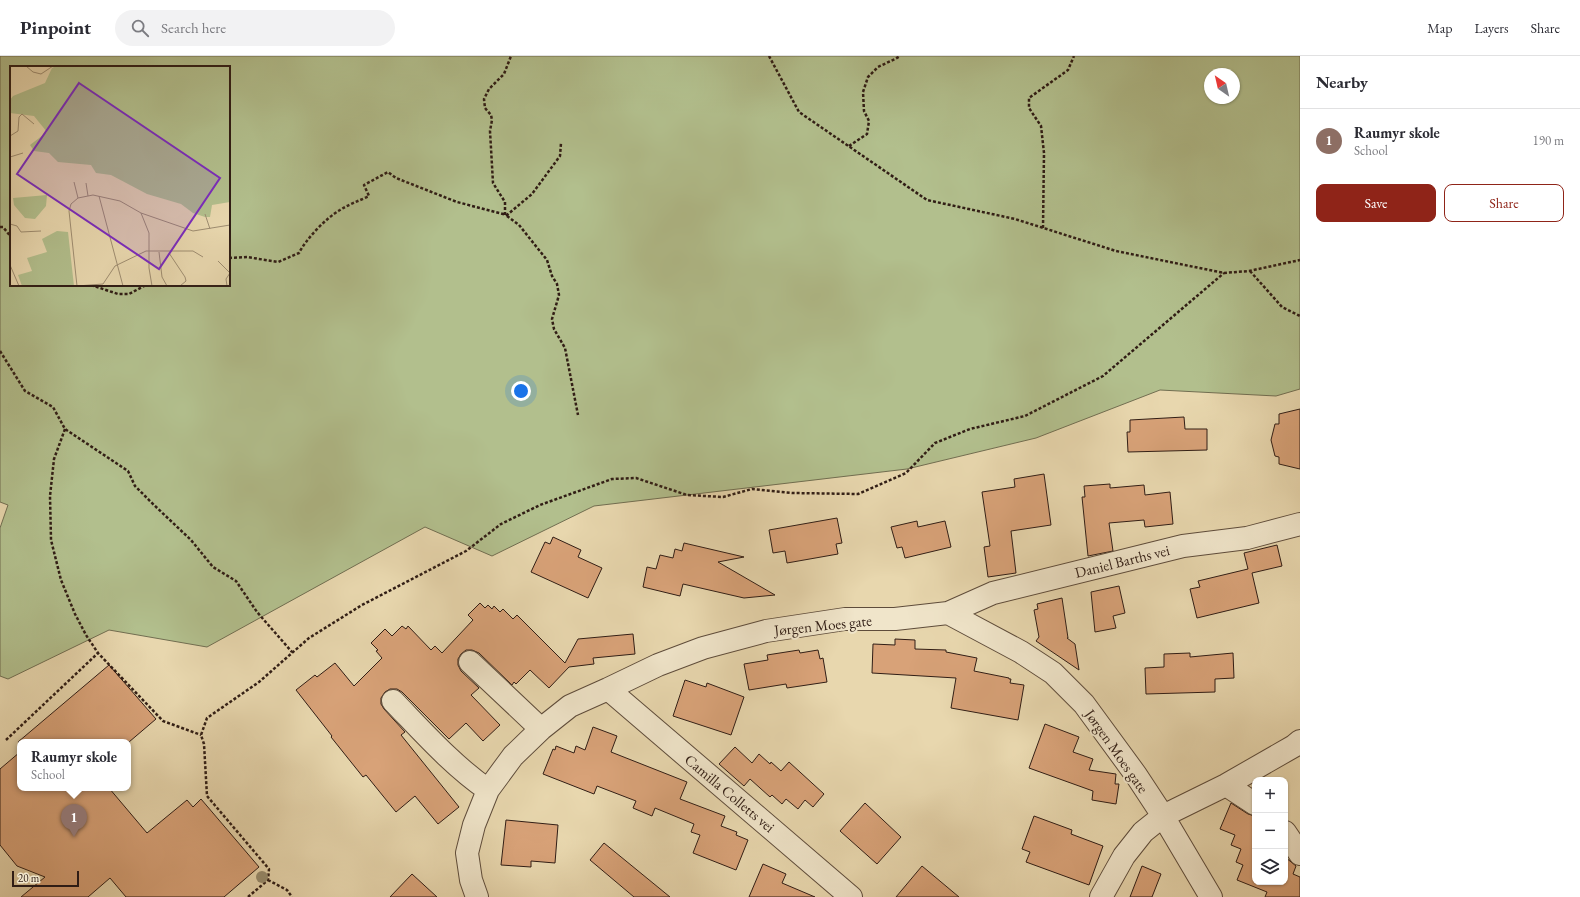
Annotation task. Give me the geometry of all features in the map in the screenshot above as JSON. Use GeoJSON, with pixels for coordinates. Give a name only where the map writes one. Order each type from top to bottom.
{"type":"FeatureCollection","features":[{"type":"Feature","properties":{"kind":"street","name":"Daniel Barths vei"},"geometry":{"type":"LineString","coordinates":[[948,613],[993,593],[1183,546],[1247,538],[1300,524]]}},
{"type":"Feature","properties":{"kind":"street","name":"Jørgen Moes gate"},"geometry":{"type":"LineString","coordinates":[[477,897],[471,880],[467,853],[474,825],[488,790],[513,756],[541,729],[570,706],[658,665],[703,648],[766,632],[845,620],[895,618],[948,613],[1021,652],[1053,672],[1084,704],[1136,775],[1163,816],[1211,897]]}},
{"type":"Feature","properties":{"kind":"street"},"geometry":{"type":"LineString","coordinates":[[470,662],[541,729]]}},
{"type":"Feature","properties":{"kind":"street","name":"Camilla Colletts vei"},"geometry":{"type":"LineString","coordinates":[[608,689],[851,897]]}},
{"type":"Feature","properties":{"kind":"street"},"geometry":{"type":"LineString","coordinates":[[393,701],[470,778],[488,790]]}},
{"type":"Feature","properties":{"kind":"street"},"geometry":{"type":"LineString","coordinates":[[1101,897],[1124,856],[1143,832],[1163,816],[1226,785],[1298,746]]}},
{"type":"Feature","properties":{"kind":"street"},"geometry":{"type":"LineString","coordinates":[[1226,785],[1252,802]]}},
{"type":"Feature","properties":{"kind":"street"},"geometry":{"type":"LineString","coordinates":[[1288,836],[1300,854]]}},
{"type":"Feature","properties":{"kind":"path"},"geometry":{"type":"LineString","coordinates":[[506,215],[505,202],[493,183],[490,131],[492,120],[491,115],[485,108],[484,99],[489,89],[504,74],[511,56]]}},
{"type":"Feature","properties":{"kind":"path"},"geometry":{"type":"LineString","coordinates":[[769,56],[799,112],[927,200],[1015,219],[1116,251],[1224,273],[1249,271],[1300,260]]}},
{"type":"Feature","properties":{"kind":"path"},"geometry":{"type":"LineString","coordinates":[[849,146],[867,134],[869,121],[864,111],[863,92],[868,77],[878,67],[900,56]]}},
{"type":"Feature","properties":{"kind":"path"},"geometry":{"type":"LineString","coordinates":[[1043,228],[1044,146],[1041,126],[1030,108],[1029,98],[1068,70],[1074,56]]}},
{"type":"Feature","properties":{"kind":"path"},"geometry":{"type":"LineString","coordinates":[[506,215],[532,194],[560,156],[561,143]]}},
{"type":"Feature","properties":{"kind":"path"},"geometry":{"type":"LineString","coordinates":[[230,258],[247,258],[278,262],[299,253],[302,246],[326,221],[340,210],[369,196],[364,185],[388,172],[396,178],[457,202],[506,215],[518,225],[547,260],[552,276],[557,284],[559,294],[552,319],[554,329],[565,348],[578,415]]}},
{"type":"Feature","properties":{"kind":"path"},"geometry":{"type":"LineString","coordinates":[[0,227],[3,227],[10,236]]}},
{"type":"Feature","properties":{"kind":"path"},"geometry":{"type":"LineString","coordinates":[[1249,271],[1282,307],[1300,316]]}},
{"type":"Feature","properties":{"kind":"path"},"geometry":{"type":"LineString","coordinates":[[248,897],[268,880],[269,869],[207,796],[204,744],[201,735],[207,718],[259,682],[309,638],[362,605],[466,551],[501,524],[540,505],[612,479],[636,478],[687,495],[716,497],[723,497],[752,489],[792,493],[858,494],[906,473],[935,443],[970,428],[1026,416],[1103,376],[1224,273]]}},
{"type":"Feature","properties":{"kind":"path"},"geometry":{"type":"LineString","coordinates":[[94,286],[118,294],[129,294],[144,286]]}},
{"type":"Feature","properties":{"kind":"path"},"geometry":{"type":"LineString","coordinates":[[0,351],[26,391],[53,407],[65,429],[128,471],[135,486],[154,506],[191,540],[213,567],[236,582],[257,612],[292,652]]}},
{"type":"Feature","properties":{"kind":"path"},"geometry":{"type":"LineString","coordinates":[[65,429],[54,459],[50,496],[51,540],[61,580],[75,614],[98,653],[163,721],[201,735]]}},
{"type":"Feature","properties":{"kind":"path"},"geometry":{"type":"LineString","coordinates":[[6,740],[98,653]]}},
{"type":"Feature","properties":{"kind":"path"},"geometry":{"type":"LineString","coordinates":[[268,880],[287,890],[292,897]]}},
{"type":"Feature","properties":{"kind":"green space"},"geometry":{"type":"Polygon","coordinates":[[[0,56],[1300,56],[1300,389],[1276,396],[1160,390],[1036,438],[907,469],[594,506],[492,556],[425,527],[207,647],[109,630],[8,679],[0,676],[0,528],[8,505],[0,502],[0,56]]]}},
{"type":"Feature","properties":{"kind":"building"},"geometry":{"type":"Polygon","coordinates":[[[1300,409],[1300,469],[1279,464],[1279,457],[1275,456],[1271,440],[1275,424],[1279,424],[1279,414],[1300,409]]]}},
{"type":"Feature","properties":{"kind":"building"},"geometry":{"type":"Polygon","coordinates":[[[1184,417],[1185,429],[1207,429],[1207,450],[1128,452],[1127,432],[1130,432],[1130,420],[1184,417]]]}},
{"type":"Feature","properties":{"kind":"building"},"geometry":{"type":"Polygon","coordinates":[[[1044,474],[1051,525],[1011,531],[1016,573],[988,577],[984,547],[990,546],[982,492],[1015,487],[1014,479],[1044,474]]]}},
{"type":"Feature","properties":{"kind":"building"},"geometry":{"type":"Polygon","coordinates":[[[1110,484],[1110,488],[1144,485],[1145,495],[1170,492],[1173,524],[1145,527],[1144,520],[1109,523],[1113,551],[1088,556],[1082,497],[1085,497],[1084,486],[1110,484]]]}},
{"type":"Feature","properties":{"kind":"building"},"geometry":{"type":"Polygon","coordinates":[[[837,518],[842,543],[836,544],[838,554],[787,563],[785,551],[773,553],[769,530],[837,518]]]}},
{"type":"Feature","properties":{"kind":"building"},"geometry":{"type":"Polygon","coordinates":[[[917,521],[918,527],[945,521],[951,547],[905,558],[902,547],[897,548],[891,527],[917,521]]]}},
{"type":"Feature","properties":{"kind":"building"},"geometry":{"type":"Polygon","coordinates":[[[553,537],[581,550],[578,557],[602,568],[588,598],[531,572],[545,542],[550,544],[553,537]]]}},
{"type":"Feature","properties":{"kind":"building"},"geometry":{"type":"Polygon","coordinates":[[[684,543],[744,557],[718,562],[775,595],[744,598],[683,584],[680,596],[643,587],[647,567],[656,569],[660,555],[673,558],[675,549],[682,551],[684,543]]]}},
{"type":"Feature","properties":{"kind":"building"},"geometry":{"type":"Polygon","coordinates":[[[1277,545],[1282,566],[1252,573],[1259,603],[1197,618],[1190,589],[1200,587],[1198,581],[1248,569],[1244,553],[1277,545]]]}},
{"type":"Feature","properties":{"kind":"building"},"geometry":{"type":"Polygon","coordinates":[[[1119,586],[1125,613],[1113,616],[1116,628],[1095,632],[1091,592],[1119,586]]]}},
{"type":"Feature","properties":{"kind":"building"},"geometry":{"type":"Polygon","coordinates":[[[1062,598],[1067,638],[1075,644],[1079,670],[1036,641],[1039,637],[1034,610],[1038,609],[1037,604],[1062,598]]]}},
{"type":"Feature","properties":{"kind":"building"},"geometry":{"type":"Polygon","coordinates":[[[480,603],[485,608],[488,605],[492,609],[494,606],[500,612],[503,609],[513,619],[517,615],[565,663],[578,639],[633,634],[635,654],[593,658],[594,664],[569,667],[549,688],[530,670],[516,684],[514,682],[512,685],[479,653],[472,650],[466,650],[458,659],[458,665],[461,671],[479,688],[471,695],[500,725],[483,741],[466,723],[449,739],[402,692],[397,689],[390,689],[385,692],[381,698],[381,704],[384,709],[405,732],[401,735],[459,807],[438,824],[415,796],[396,812],[366,775],[363,777],[296,690],[315,675],[317,677],[335,663],[354,686],[382,658],[376,651],[378,650],[371,643],[385,629],[392,636],[402,626],[406,629],[408,626],[431,650],[435,646],[442,653],[473,620],[468,615],[480,603]]]}},
{"type":"Feature","properties":{"kind":"building"},"geometry":{"type":"Polygon","coordinates":[[[895,639],[915,640],[915,649],[946,650],[946,652],[977,658],[974,671],[1009,678],[1011,679],[1010,683],[1024,685],[1018,720],[951,708],[956,678],[872,673],[873,644],[895,645],[895,639]]]}},
{"type":"Feature","properties":{"kind":"building"},"geometry":{"type":"Polygon","coordinates":[[[799,650],[800,653],[818,650],[820,659],[823,658],[827,682],[787,688],[786,684],[749,690],[744,664],[768,660],[767,655],[799,650]]]}},
{"type":"Feature","properties":{"kind":"building"},"geometry":{"type":"Polygon","coordinates":[[[1190,653],[1190,657],[1233,653],[1234,678],[1215,679],[1215,692],[1146,694],[1145,668],[1164,667],[1164,654],[1190,653]]]}},
{"type":"Feature","properties":{"kind":"building"},"geometry":{"type":"Polygon","coordinates":[[[109,665],[156,719],[131,740],[131,739],[22,739],[109,665]]]}},
{"type":"Feature","properties":{"kind":"building"},"geometry":{"type":"Polygon","coordinates":[[[685,680],[706,687],[707,683],[744,697],[731,735],[673,716],[685,680]]]}},
{"type":"Feature","properties":{"kind":"building"},"geometry":{"type":"Polygon","coordinates":[[[1045,724],[1079,737],[1073,752],[1093,759],[1089,770],[1116,774],[1115,784],[1119,784],[1116,804],[1092,800],[1093,791],[1029,768],[1045,724]]]}},
{"type":"Feature","properties":{"kind":"building"},"geometry":{"type":"Polygon","coordinates":[[[593,727],[617,736],[611,752],[687,782],[680,799],[725,816],[721,826],[737,832],[736,835],[748,840],[736,870],[693,853],[700,835],[691,832],[694,824],[655,808],[652,816],[633,808],[636,801],[597,786],[594,794],[543,774],[553,749],[555,750],[556,746],[574,753],[576,746],[585,750],[593,727]]]}},
{"type":"Feature","properties":{"kind":"building"},"geometry":{"type":"Polygon","coordinates":[[[735,747],[752,763],[759,754],[781,771],[789,762],[824,794],[813,807],[805,800],[798,809],[786,799],[782,804],[772,795],[770,797],[750,779],[744,786],[719,764],[735,747]]]}},
{"type":"Feature","properties":{"kind":"building"},"geometry":{"type":"Polygon","coordinates":[[[17,755],[17,791],[112,791],[147,833],[187,800],[193,807],[201,799],[259,867],[224,897],[126,897],[110,878],[88,897],[21,897],[45,877],[17,866],[0,845],[0,769],[17,755]]]}},
{"type":"Feature","properties":{"kind":"building"},"geometry":{"type":"Polygon","coordinates":[[[865,803],[901,837],[877,864],[840,831],[865,803]]]}},
{"type":"Feature","properties":{"kind":"building"},"geometry":{"type":"Polygon","coordinates":[[[1231,803],[1252,815],[1252,885],[1288,885],[1288,859],[1296,866],[1293,874],[1300,877],[1300,897],[1265,897],[1267,892],[1237,880],[1243,865],[1236,862],[1241,849],[1231,845],[1235,835],[1220,829],[1231,803]]]}},
{"type":"Feature","properties":{"kind":"building"},"geometry":{"type":"Polygon","coordinates":[[[1034,816],[1072,830],[1071,834],[1103,846],[1089,885],[1026,862],[1030,852],[1022,849],[1034,816]]]}},
{"type":"Feature","properties":{"kind":"building"},"geometry":{"type":"Polygon","coordinates":[[[506,820],[558,825],[555,863],[531,861],[531,867],[501,865],[506,820]]]}},
{"type":"Feature","properties":{"kind":"building"},"geometry":{"type":"Polygon","coordinates":[[[604,843],[670,897],[634,897],[590,860],[604,843]]]}},
{"type":"Feature","properties":{"kind":"building"},"geometry":{"type":"Polygon","coordinates":[[[763,864],[786,874],[782,883],[815,897],[749,897],[763,864]]]}},
{"type":"Feature","properties":{"kind":"building"},"geometry":{"type":"Polygon","coordinates":[[[922,866],[959,897],[896,897],[922,866]]]}},
{"type":"Feature","properties":{"kind":"building"},"geometry":{"type":"Polygon","coordinates":[[[1142,866],[1161,874],[1152,897],[1130,897],[1142,866]]]}},
{"type":"Feature","properties":{"kind":"building"},"geometry":{"type":"Polygon","coordinates":[[[412,874],[437,897],[390,897],[412,874]]]}},
{"type":"Feature","properties":{"kind":"place","name":"Raumyr skole"},"geometry":{"type":"Point","coordinates":[74,837]}}]}
